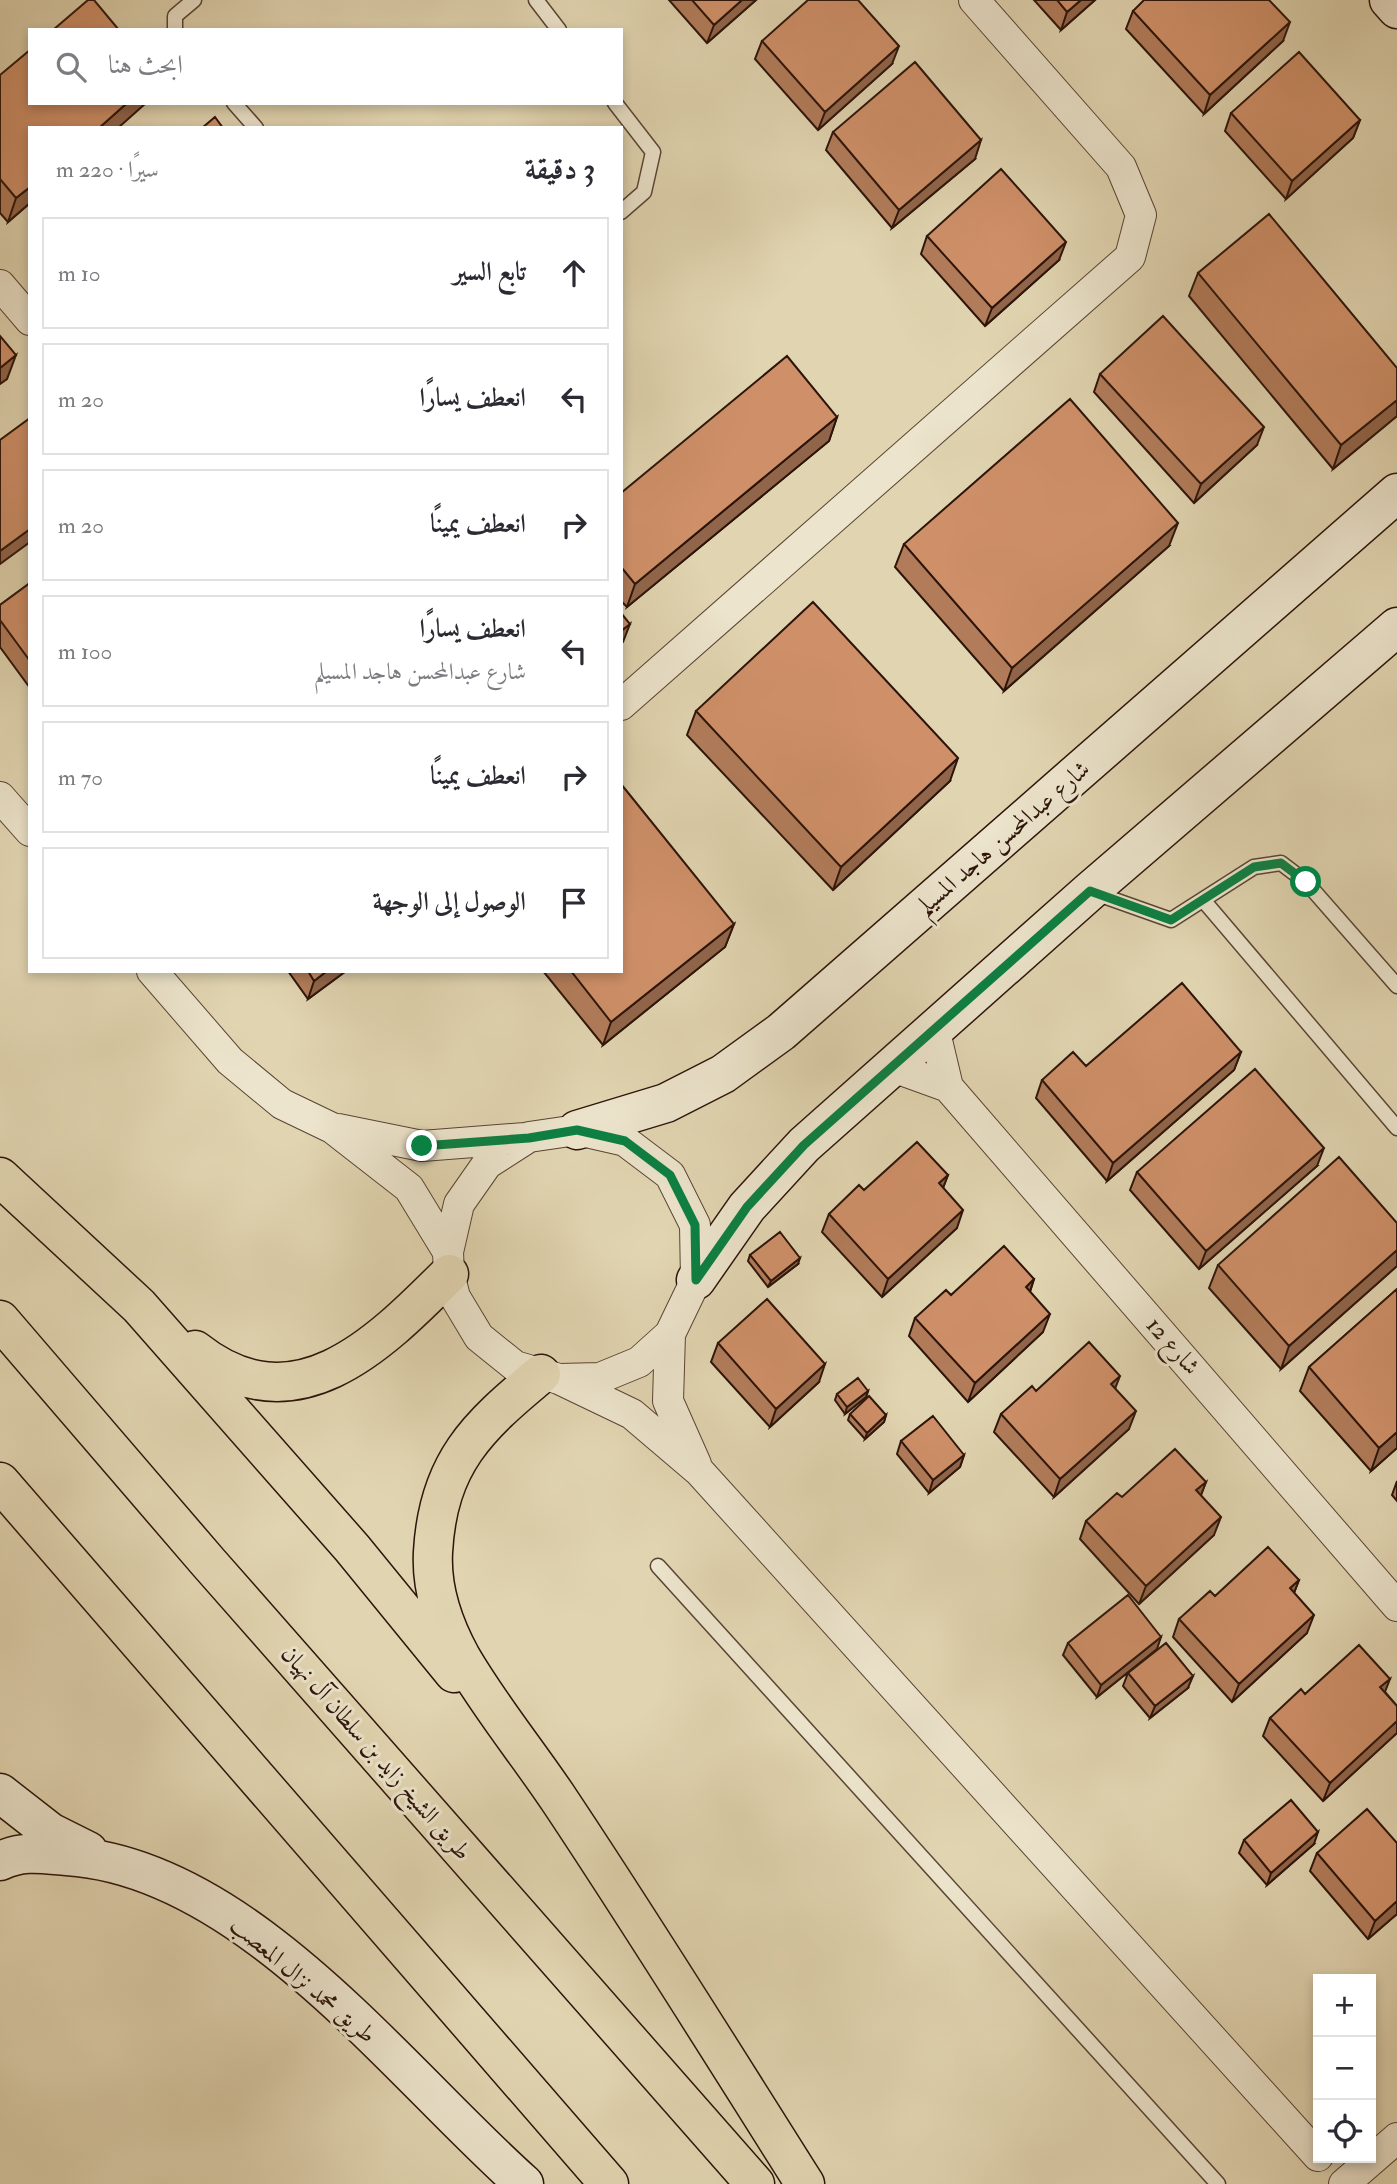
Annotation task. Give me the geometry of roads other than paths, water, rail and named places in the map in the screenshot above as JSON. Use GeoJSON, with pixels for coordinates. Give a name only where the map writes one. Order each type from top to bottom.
{"type":"FeatureCollection","features":[{"type":"Feature","properties":{"kind":"highway"},"geometry":{"type":"LineString","coordinates":[[0,1177],[139,1306],[210,1362],[246,1380],[278,1382],[341,1367],[374,1345],[448,1263]]}},
{"type":"Feature","properties":{"kind":"highway"},"geometry":{"type":"LineString","coordinates":[[139,1306],[352,1548],[561,1802]]}},
{"type":"Feature","properties":{"kind":"highway","name":"طريق الشيخ زايد بن سلطان آل نهيان"},"geometry":{"type":"LineString","coordinates":[[0,1320],[208,1562],[755,2184]]}},
{"type":"Feature","properties":{"kind":"highway"},"geometry":{"type":"LineString","coordinates":[[550,1377],[474,1434],[452,1468],[439,1509],[433,1553],[438,1603],[461,1657],[561,1802],[805,2184]]}},
{"type":"Feature","properties":{"kind":"highway"},"geometry":{"type":"LineString","coordinates":[[0,1482],[609,2184]]}},
{"type":"Feature","properties":{"kind":"street"},"geometry":{"type":"LineString","coordinates":[[623,703],[1130,257],[1141,215],[1121,167],[974,0]]}},
{"type":"Feature","properties":{"kind":"street"},"geometry":{"type":"LineString","coordinates":[[1389,0],[1397,9]]}},
{"type":"Feature","properties":{"kind":"street"},"geometry":{"type":"LineString","coordinates":[[0,285],[28,318]]}},
{"type":"Feature","properties":{"kind":"street","name":"شارع عبدالمحسن هاجد المسيلم"},"geometry":{"type":"LineString","coordinates":[[577,1130],[666,1103],[723,1074],[780,1032],[1397,493]]}},
{"type":"Feature","properties":{"kind":"street"},"geometry":{"type":"LineString","coordinates":[[699,1471],[668,1401],[670,1335],[696,1280],[747,1207],[804,1145],[890,1066],[1397,628]]}},
{"type":"Feature","properties":{"kind":"street"},"geometry":{"type":"LineString","coordinates":[[0,797],[28,829]]}},
{"type":"Feature","properties":{"kind":"street"},"geometry":{"type":"LineString","coordinates":[[154,973],[230,1061],[282,1104],[332,1128],[409,1188],[448,1263],[455,1297],[479,1337],[515,1366],[550,1377],[632,1414],[699,1471],[1313,2150]]}},
{"type":"Feature","properties":{"kind":"street","name":"شارع 12"},"geometry":{"type":"LineString","coordinates":[[934,1028],[948,1087],[1397,1606]]}},
{"type":"Feature","properties":{"kind":"street","name":"شارع 12"},"geometry":{"type":"LineString","coordinates":[[890,1066],[948,1087]]}},
{"type":"Feature","properties":{"kind":"street"},"geometry":{"type":"LineString","coordinates":[[332,1128],[422,1146],[529,1138],[577,1130],[625,1141],[670,1175],[695,1225],[696,1280]]}},
{"type":"Feature","properties":{"kind":"street"},"geometry":{"type":"LineString","coordinates":[[448,1263],[459,1204],[487,1164],[529,1138]]}},
{"type":"Feature","properties":{"kind":"street"},"geometry":{"type":"LineString","coordinates":[[550,1377],[600,1378],[639,1362],[670,1335]]}},
{"type":"Feature","properties":{"kind":"street"},"geometry":{"type":"LineString","coordinates":[[0,1793],[50,1832],[101,1858]]}},
{"type":"Feature","properties":{"kind":"street","name":"طريق محمد نزال المعصب"},"geometry":{"type":"LineString","coordinates":[[0,1861],[18,1852],[101,1858],[175,1883],[244,1925],[344,2008],[524,2184]]}},
{"type":"Feature","properties":{"kind":"street"},"geometry":{"type":"LineString","coordinates":[[1325,2163],[1344,2184],[1397,2138]]}},
{"type":"Feature","properties":{"kind":"lane"},"geometry":{"type":"LineString","coordinates":[[175,28],[175,16],[194,0]]}},
{"type":"Feature","properties":{"kind":"lane"},"geometry":{"type":"LineString","coordinates":[[536,0],[557,28]]}},
{"type":"Feature","properties":{"kind":"lane"},"geometry":{"type":"LineString","coordinates":[[236,105],[254,126]]}},
{"type":"Feature","properties":{"kind":"lane"},"geometry":{"type":"LineString","coordinates":[[617,105],[653,152],[644,192],[623,210]]}},
{"type":"Feature","properties":{"kind":"lane"},"geometry":{"type":"LineString","coordinates":[[1090,891],[1171,920],[1254,867],[1281,863],[1306,882],[1397,986]]}},
{"type":"Feature","properties":{"kind":"lane"},"geometry":{"type":"LineString","coordinates":[[1203,901],[1397,1128]]}},
{"type":"Feature","properties":{"kind":"lane"},"geometry":{"type":"LineString","coordinates":[[658,1566],[1218,2184]]}}]}
